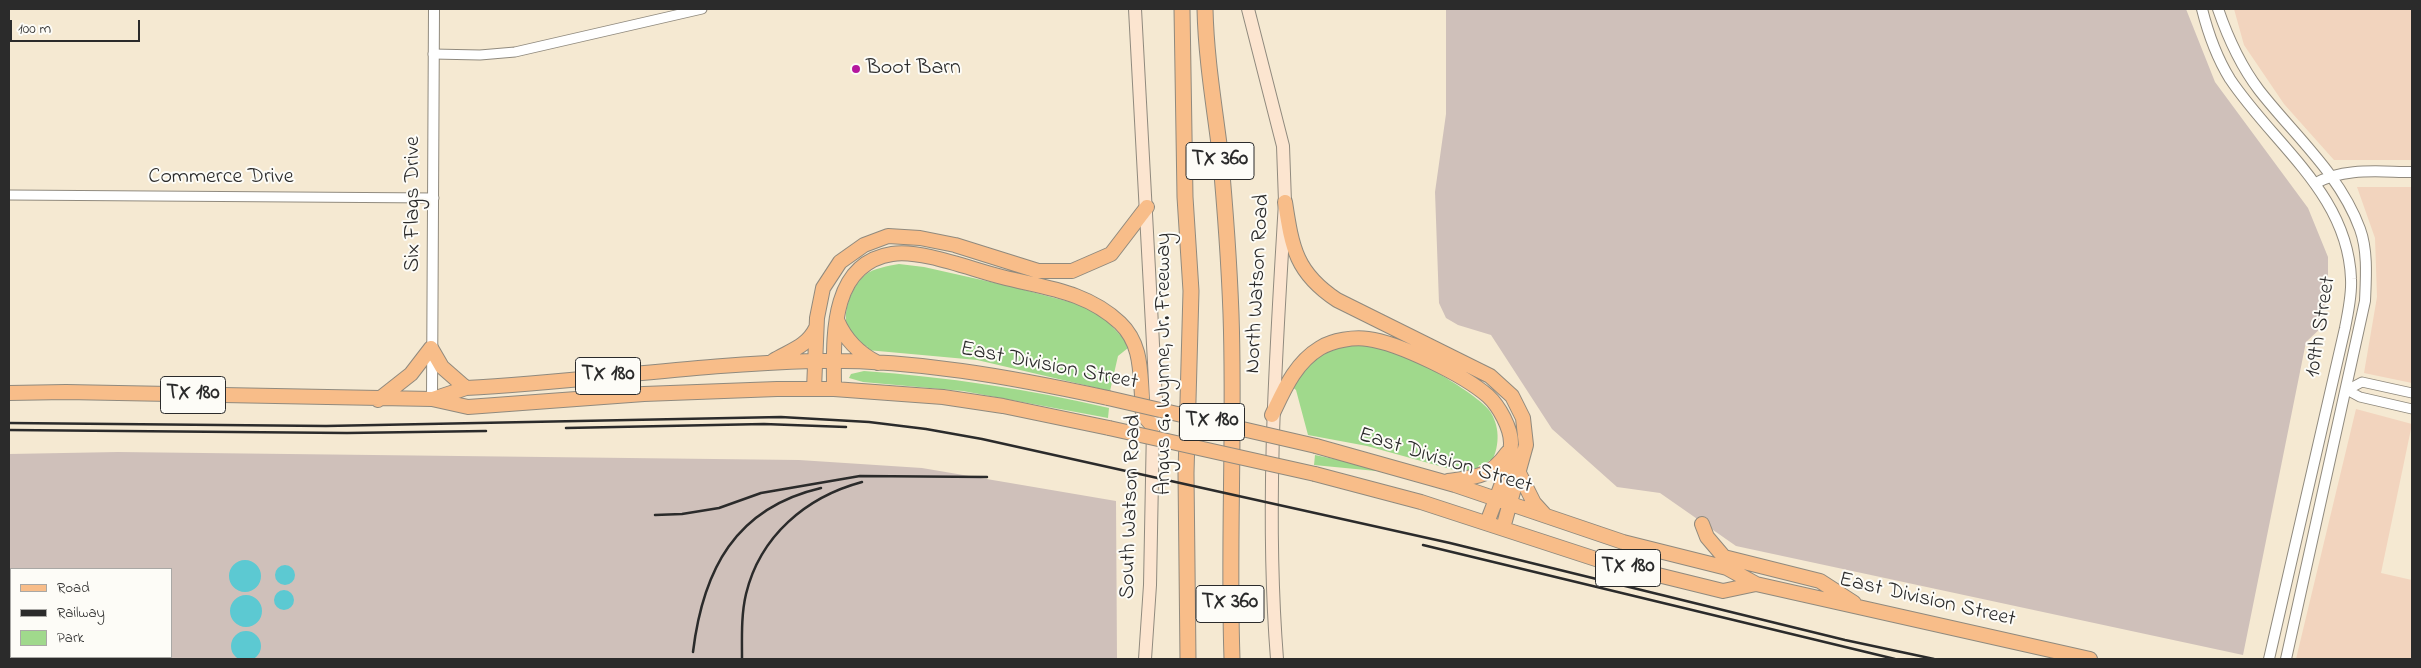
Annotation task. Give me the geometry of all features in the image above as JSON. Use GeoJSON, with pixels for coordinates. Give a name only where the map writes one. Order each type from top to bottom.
{"type":"FeatureCollection","features":[{"type":"Feature","properties":{"kind":"highway","name":"Angus G. Wynne, Jr. Freeway"},"geometry":{"type":"LineString","coordinates":[[1182,9],[1185,196],[1191,291],[1186,473],[1188,659]]}},
{"type":"Feature","properties":{"kind":"highway","name":"TX 360"},"geometry":{"type":"LineString","coordinates":[[1205,9],[1206,44],[1220,152],[1231,314],[1233,476],[1230,594],[1232,659]]}},
{"type":"Feature","properties":{"kind":"main road"},"geometry":{"type":"LineString","coordinates":[[814,389],[816,328],[823,288],[840,262],[864,244],[888,236],[920,238],[955,245],[1038,271],[1072,271],[1111,254],[1147,207],[1135,9]]}},
{"type":"Feature","properties":{"kind":"main road","name":"North Watson Road"},"geometry":{"type":"LineString","coordinates":[[1248,9],[1282,146],[1285,202],[1272,415]]}},
{"type":"Feature","properties":{"kind":"main road"},"geometry":{"type":"LineString","coordinates":[[1285,202],[1296,255],[1305,272],[1324,292],[1366,315],[1474,367],[1503,386],[1519,409],[1525,429],[1526,445],[1503,528]]}},
{"type":"Feature","properties":{"kind":"main road","name":"South Watson Road"},"geometry":{"type":"LineString","coordinates":[[1145,659],[1150,585],[1156,391],[1147,207]]}},
{"type":"Feature","properties":{"kind":"main road"},"geometry":{"type":"LineString","coordinates":[[834,389],[837,318],[844,291],[851,277],[866,264],[892,254],[945,260],[1002,277],[1050,287],[1093,302],[1120,323],[1130,334],[1140,355],[1143,414],[1154,426]]}},
{"type":"Feature","properties":{"kind":"main road"},"geometry":{"type":"LineString","coordinates":[[837,318],[840,327],[857,349],[879,363]]}},
{"type":"Feature","properties":{"kind":"main road"},"geometry":{"type":"LineString","coordinates":[[769,364],[802,346],[811,338],[816,328]]}},
{"type":"Feature","properties":{"kind":"main road"},"geometry":{"type":"LineString","coordinates":[[1277,659],[1272,570],[1272,415],[1290,377],[1321,347],[1346,340],[1367,339],[1392,345],[1468,382],[1489,397],[1505,422],[1512,442],[1487,523]]}},
{"type":"Feature","properties":{"kind":"main road"},"geometry":{"type":"LineString","coordinates":[[378,400],[411,374],[431,348],[442,367],[466,388]]}},
{"type":"Feature","properties":{"kind":"main road","name":"East Division Street"},"geometry":{"type":"LineString","coordinates":[[432,399],[466,388],[814,361],[879,363],[964,370],[1108,398],[1316,446],[1496,497],[1623,542],[1727,568],[1756,584],[2090,659]]}},
{"type":"Feature","properties":{"kind":"main road","name":"East Division Street"},"geometry":{"type":"LineString","coordinates":[[9,393],[219,395],[378,400],[432,399],[468,407],[654,393],[814,389],[894,392],[952,398],[1003,406],[1109,428],[1315,474],[1421,502],[1605,562],[1723,591],[1756,584]]}},
{"type":"Feature","properties":{"kind":"main road"},"geometry":{"type":"LineString","coordinates":[[1444,481],[1478,476],[1493,471],[1510,448]]}},
{"type":"Feature","properties":{"kind":"main road"},"geometry":{"type":"LineString","coordinates":[[1519,473],[1534,503],[1547,516]]}},
{"type":"Feature","properties":{"kind":"main road"},"geometry":{"type":"LineString","coordinates":[[1702,524],[1706,537],[1724,557],[1820,580],[1861,608]]}},
{"type":"Feature","properties":{"kind":"street","name":"Six Flags Drive"},"geometry":{"type":"LineString","coordinates":[[432,399],[434,9]]}},
{"type":"Feature","properties":{"kind":"street"},"geometry":{"type":"LineString","coordinates":[[434,54],[480,55],[515,52],[702,9]]}},
{"type":"Feature","properties":{"kind":"street","name":"109th Street"},"geometry":{"type":"LineString","coordinates":[[2202,9],[2207,28],[2229,77],[2316,183],[2338,219],[2344,238],[2352,280],[2350,301],[2270,659]]}},
{"type":"Feature","properties":{"kind":"street","name":"109th Street"},"geometry":{"type":"LineString","coordinates":[[2218,9],[2237,56],[2259,90],[2331,175],[2349,204],[2360,230],[2364,251],[2365,301],[2347,390],[2286,659]]}},
{"type":"Feature","properties":{"kind":"street"},"geometry":{"type":"LineString","coordinates":[[2316,183],[2331,175],[2353,172],[2412,172]]}},
{"type":"Feature","properties":{"kind":"street","name":"Commerce Drive"},"geometry":{"type":"LineString","coordinates":[[9,195],[434,198]]}},
{"type":"Feature","properties":{"kind":"street"},"geometry":{"type":"LineString","coordinates":[[2347,390],[2362,382],[2412,393]]}},
{"type":"Feature","properties":{"kind":"street"},"geometry":{"type":"LineString","coordinates":[[2347,390],[2360,397],[2412,409]]}},
{"type":"Feature","properties":{"kind":"shaded area"},"geometry":{"type":"Polygon","coordinates":[[[1446,9],[2186,9],[2215,82],[2308,208],[2328,257],[2328,288],[2322,327],[2306,342],[2243,655],[1736,546],[1660,493],[1617,487],[1552,429],[1491,335],[1458,325],[1446,318],[1439,303],[1435,192],[1446,114],[1446,9]]]}},
{"type":"Feature","properties":{"kind":"shaded area"},"geometry":{"type":"Polygon","coordinates":[[[2234,9],[2412,9],[2412,160],[2334,160],[2284,104],[2244,45],[2234,9]]]}},
{"type":"Feature","properties":{"kind":"shaded area"},"geometry":{"type":"Polygon","coordinates":[[[2357,187],[2412,187],[2412,383],[2364,373],[2377,297],[2375,238],[2357,187]]]}},
{"type":"Feature","properties":{"kind":"shaded area"},"geometry":{"type":"Polygon","coordinates":[[[2356,409],[2412,424],[2381,573],[2412,580],[2412,659],[2296,659],[2356,409]]]}},
{"type":"Feature","properties":{"kind":"shaded area"},"geometry":{"type":"Polygon","coordinates":[[[118,452],[799,460],[922,468],[1116,501],[1117,659],[9,659],[9,454],[118,452]]]}},
{"type":"Feature","properties":{"kind":"green space"},"geometry":{"type":"Polygon","coordinates":[[[899,264],[924,267],[1013,287],[1085,306],[1105,319],[1124,339],[1128,348],[1118,356],[1110,391],[977,360],[867,350],[868,347],[861,344],[851,334],[847,325],[846,310],[856,286],[865,275],[877,269],[899,264]]]}},
{"type":"Feature","properties":{"kind":"green space"},"geometry":{"type":"Polygon","coordinates":[[[1364,343],[1390,349],[1412,359],[1458,385],[1482,403],[1493,416],[1497,429],[1495,455],[1492,461],[1490,460],[1484,465],[1479,465],[1478,468],[1471,470],[1471,472],[1461,472],[1367,446],[1308,435],[1296,390],[1291,386],[1306,368],[1322,355],[1340,346],[1364,343]]]}},
{"type":"Feature","properties":{"kind":"green space"},"geometry":{"type":"Polygon","coordinates":[[[864,371],[957,380],[1048,395],[1109,408],[1108,418],[963,391],[863,382],[849,378],[851,374],[864,371]]]}},
{"type":"Feature","properties":{"kind":"green space"},"geometry":{"type":"Polygon","coordinates":[[[1315,455],[1377,468],[1376,471],[1314,465],[1315,455]]]}},
{"type":"Feature","properties":{"kind":"water"},"geometry":{"type":"Polygon","coordinates":[[[245,560],[251,561],[256,565],[260,570],[260,582],[256,587],[251,591],[245,592],[239,591],[234,587],[230,582],[229,576],[230,570],[234,565],[239,561],[245,560]]]}},
{"type":"Feature","properties":{"kind":"water"},"geometry":{"type":"Polygon","coordinates":[[[285,565],[292,568],[295,575],[292,582],[285,585],[278,582],[275,575],[278,568],[285,565]]]}},
{"type":"Feature","properties":{"kind":"water"},"geometry":{"type":"Polygon","coordinates":[[[284,590],[291,593],[294,600],[291,607],[284,610],[277,607],[274,600],[277,593],[284,590]]]}},
{"type":"Feature","properties":{"kind":"water"},"geometry":{"type":"Polygon","coordinates":[[[246,595],[252,596],[257,600],[261,605],[261,617],[257,622],[252,626],[246,627],[240,626],[235,622],[231,617],[230,611],[231,605],[235,600],[240,596],[246,595]]]}},
{"type":"Feature","properties":{"kind":"water"},"geometry":{"type":"Polygon","coordinates":[[[246,631],[257,635],[261,646],[257,657],[246,661],[235,657],[231,646],[235,635],[246,631]]]}},
{"type":"Feature","properties":{"kind":"railway"},"geometry":{"type":"LineString","coordinates":[[9,423],[326,426],[781,417],[869,422],[926,429],[982,439],[1450,543],[1845,640],[1934,659]]}},
{"type":"Feature","properties":{"kind":"railway"},"geometry":{"type":"LineString","coordinates":[[566,428],[764,424],[846,427]]}},
{"type":"Feature","properties":{"kind":"railway"},"geometry":{"type":"LineString","coordinates":[[9,430],[347,433],[486,431]]}},
{"type":"Feature","properties":{"kind":"railway"},"geometry":{"type":"LineString","coordinates":[[655,515],[682,514],[719,508],[761,493],[860,476],[987,477]]}},
{"type":"Feature","properties":{"kind":"railway"},"geometry":{"type":"LineString","coordinates":[[742,659],[744,602],[753,573],[762,554],[774,537],[804,509],[822,498],[862,482]]}},
{"type":"Feature","properties":{"kind":"railway"},"geometry":{"type":"LineString","coordinates":[[693,652],[705,595],[715,569],[728,547],[745,527],[766,511],[791,497],[821,488]]}},
{"type":"Feature","properties":{"kind":"railway"},"geometry":{"type":"LineString","coordinates":[[1423,545],[1895,659]]}},
{"type":"Feature","properties":{"kind":"place","name":"Boot Barn"},"geometry":{"type":"Point","coordinates":[856,69]}}]}
